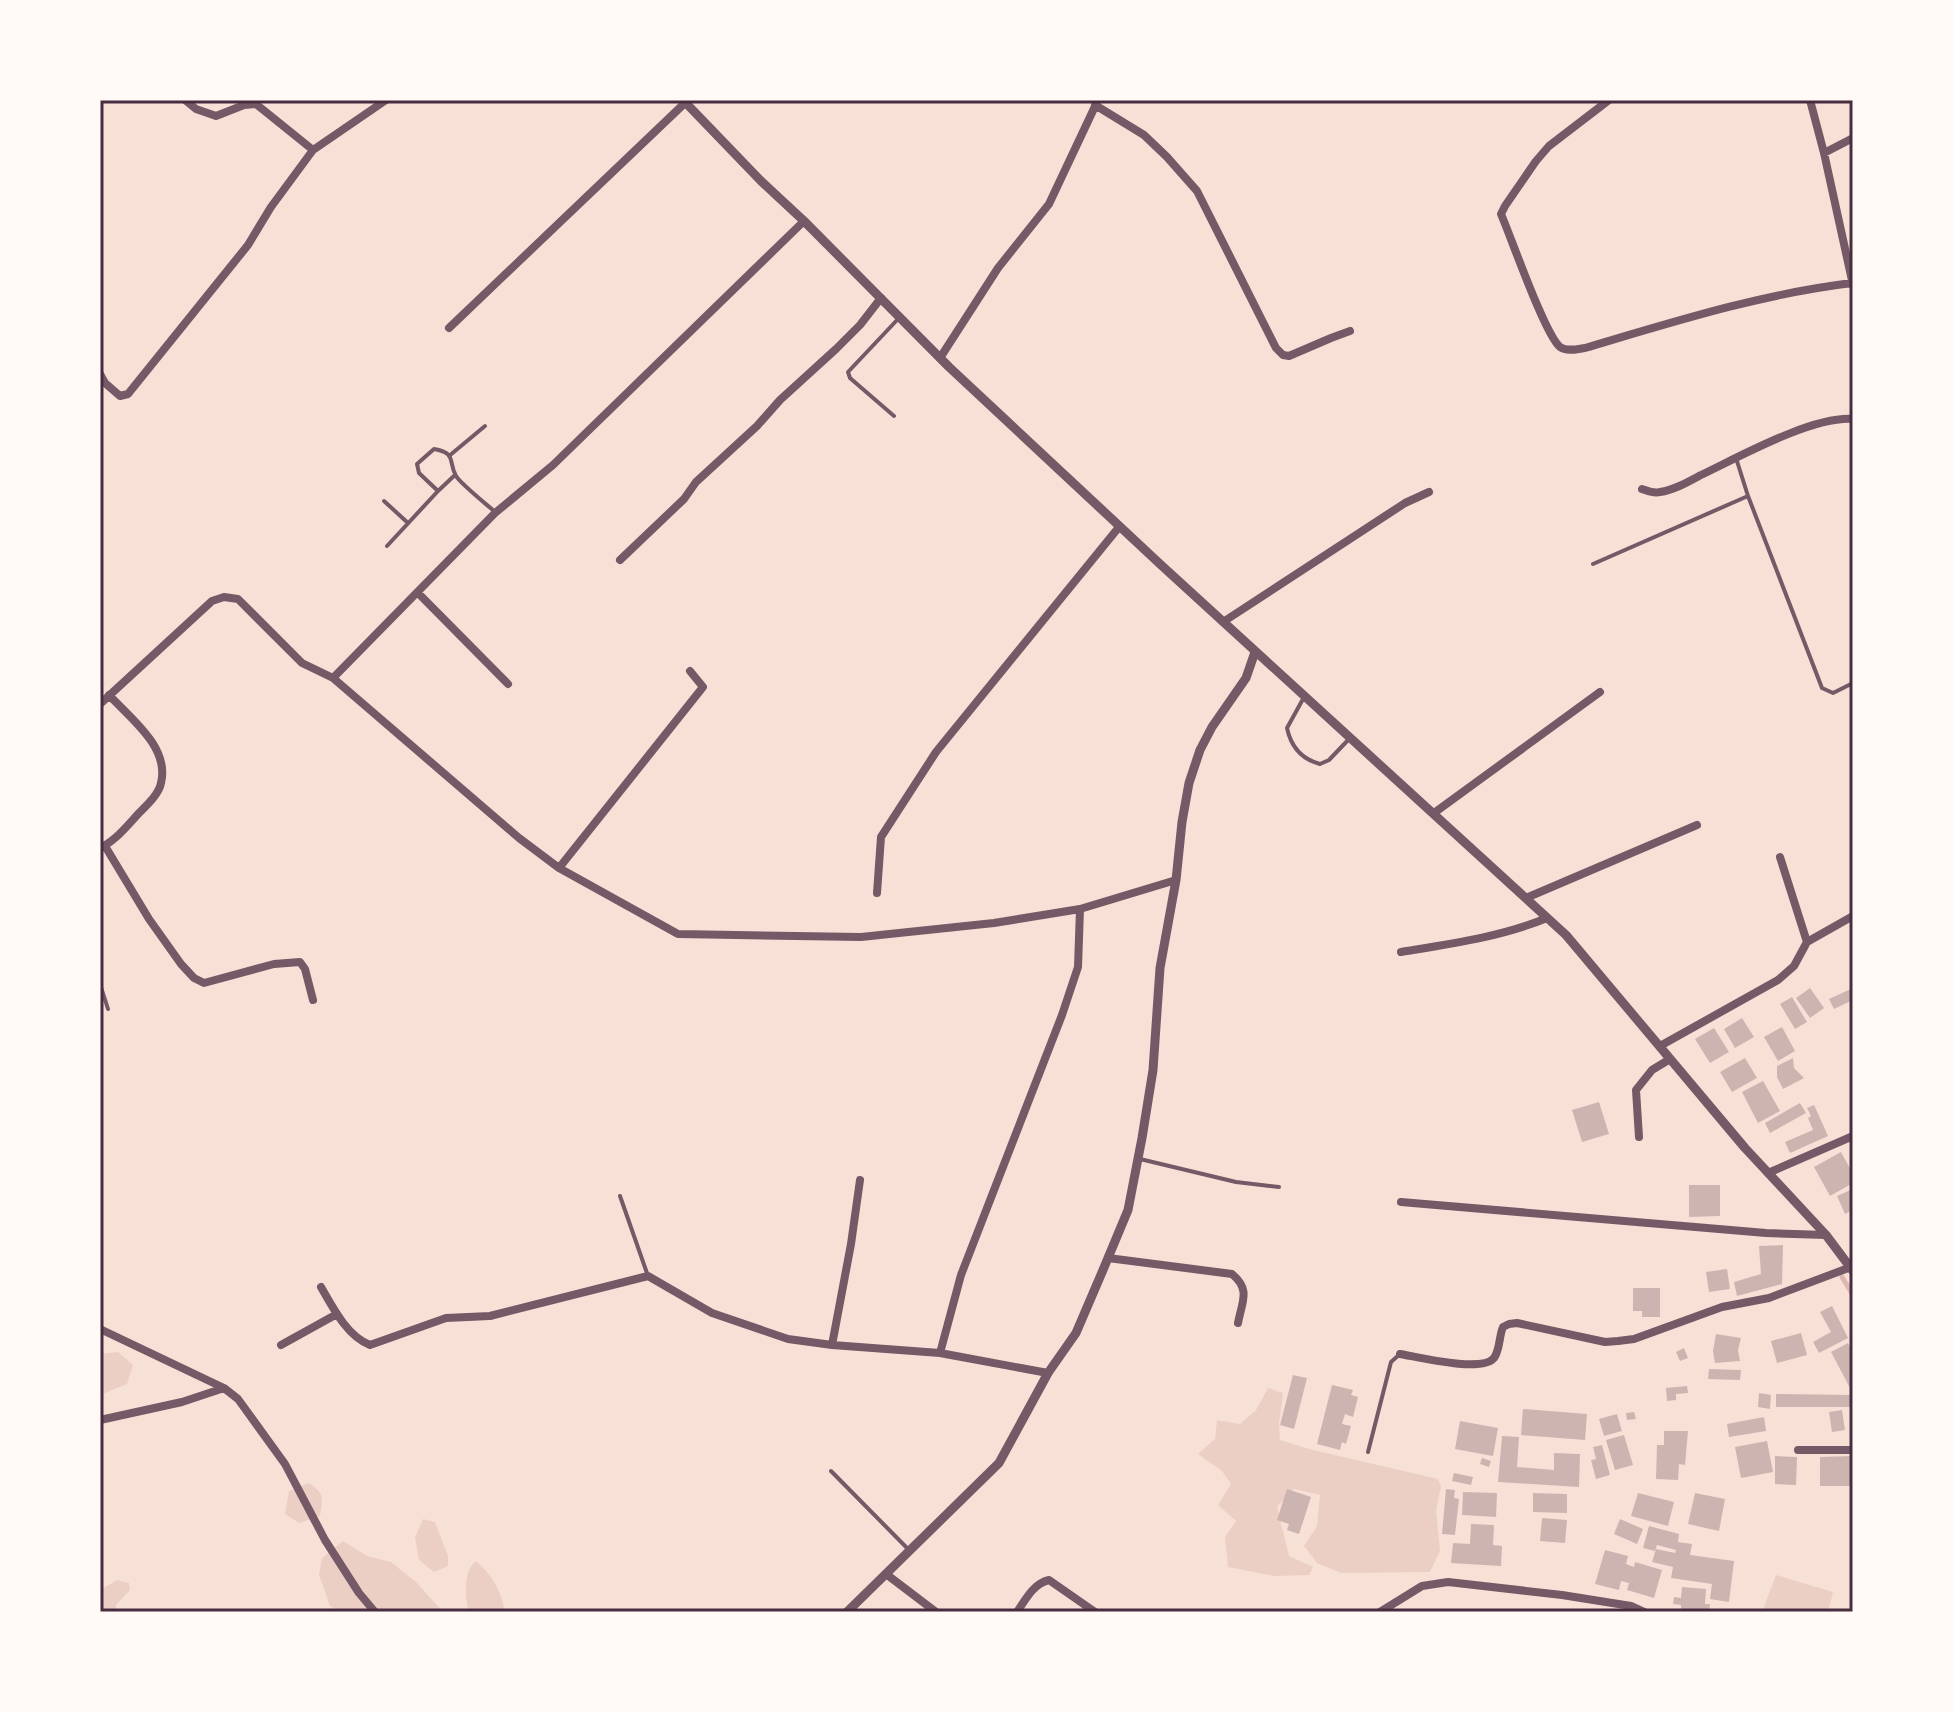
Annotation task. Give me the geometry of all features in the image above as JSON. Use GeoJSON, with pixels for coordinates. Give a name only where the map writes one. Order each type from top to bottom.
{"type":"FeatureCollection","features":[{"type":"Feature","properties":{"kind":"street"},"geometry":{"type":"LineString","coordinates":[[185,100],[196,109],[216,116],[244,105],[256,104],[313,150]]}},
{"type":"Feature","properties":{"kind":"street"},"geometry":{"type":"LineString","coordinates":[[100,374],[120,396],[128,394],[248,245],[271,207],[313,150],[386,100]]}},
{"type":"Feature","properties":{"kind":"street"},"geometry":{"type":"LineString","coordinates":[[1609,100],[1549,146],[1501,214],[1544,321],[1559,346],[1569,350],[1699,314],[1816,287],[1853,284],[1810,100]]}},
{"type":"Feature","properties":{"kind":"street"},"geometry":{"type":"LineString","coordinates":[[449,328],[686,101],[761,181],[940,358],[1119,527],[1566,935],[1852,1269],[1769,1298],[1722,1307],[1634,1339],[1605,1342],[1517,1323],[1503,1327],[1495,1357],[1487,1362],[1473,1365],[1400,1354]]}},
{"type":"Feature","properties":{"kind":"street"},"geometry":{"type":"LineString","coordinates":[[940,358],[998,268],[1049,204],[1097,103],[1144,135],[1197,191],[1276,348],[1283,355],[1289,356],[1350,331]]}},
{"type":"Feature","properties":{"kind":"street"},"geometry":{"type":"LineString","coordinates":[[1824,153],[1853,138]]}},
{"type":"Feature","properties":{"kind":"street"},"geometry":{"type":"LineString","coordinates":[[333,678],[495,513],[553,465],[804,221]]}},
{"type":"Feature","properties":{"kind":"street"},"geometry":{"type":"LineString","coordinates":[[620,560],[684,499],[696,482],[860,325],[881,298]]}},
{"type":"Feature","properties":{"kind":"street"},"geometry":{"type":"LineString","coordinates":[[1642,489],[1656,494],[1797,432],[1839,418],[1853,419]]}},
{"type":"Feature","properties":{"kind":"street"},"geometry":{"type":"LineString","coordinates":[[1223,622],[1405,503],[1429,492]]}},
{"type":"Feature","properties":{"kind":"street"},"geometry":{"type":"LineString","coordinates":[[877,893],[881,837],[936,752],[1119,527]]}},
{"type":"Feature","properties":{"kind":"street"},"geometry":{"type":"LineString","coordinates":[[418,593],[508,684]]}},
{"type":"Feature","properties":{"kind":"street"},"geometry":{"type":"LineString","coordinates":[[100,704],[212,601],[224,597],[238,599],[302,663],[333,678],[519,838],[559,868],[678,934],[861,937],[994,923],[1080,909],[1176,880]]}},
{"type":"Feature","properties":{"kind":"street"},"geometry":{"type":"LineString","coordinates":[[847,1612],[999,1463],[1048,1373],[1076,1333],[1108,1258],[1128,1210],[1138,1159],[1153,1070],[1160,968],[1189,783],[1200,750],[1246,678],[1255,652]]}},
{"type":"Feature","properties":{"kind":"street"},"geometry":{"type":"LineString","coordinates":[[559,868],[703,687],[690,671]]}},
{"type":"Feature","properties":{"kind":"street"},"geometry":{"type":"LineString","coordinates":[[1434,813],[1600,692]]}},
{"type":"Feature","properties":{"kind":"street"},"geometry":{"type":"LineString","coordinates":[[109,695],[156,748],[161,760],[161,784],[148,804],[111,842],[102,847],[149,919],[181,964],[194,978],[204,983],[274,964],[300,962],[305,969],[313,1000]]}},
{"type":"Feature","properties":{"kind":"street"},"geometry":{"type":"LineString","coordinates":[[646,742],[655,748]]}},
{"type":"Feature","properties":{"kind":"street"},"geometry":{"type":"LineString","coordinates":[[1526,898],[1697,825]]}},
{"type":"Feature","properties":{"kind":"street"},"geometry":{"type":"LineString","coordinates":[[1780,857],[1807,942]]}},
{"type":"Feature","properties":{"kind":"street"},"geometry":{"type":"LineString","coordinates":[[940,1353],[961,1275],[1078,967],[1080,909]]}},
{"type":"Feature","properties":{"kind":"street"},"geometry":{"type":"LineString","coordinates":[[1660,1046],[1778,980],[1794,966],[1807,942],[1853,916]]}},
{"type":"Feature","properties":{"kind":"street"},"geometry":{"type":"LineString","coordinates":[[1401,952],[1481,937],[1528,926],[1547,918]]}},
{"type":"Feature","properties":{"kind":"street"},"geometry":{"type":"LineString","coordinates":[[1639,1137],[1636,1090],[1652,1070],[1670,1059]]}},
{"type":"Feature","properties":{"kind":"street"},"geometry":{"type":"LineString","coordinates":[[1768,1173],[1853,1136]]}},
{"type":"Feature","properties":{"kind":"street"},"geometry":{"type":"LineString","coordinates":[[832,1345],[860,1180]]}},
{"type":"Feature","properties":{"kind":"street"},"geometry":{"type":"LineString","coordinates":[[1401,1202],[1766,1233],[1826,1235]]}},
{"type":"Feature","properties":{"kind":"street"},"geometry":{"type":"LineString","coordinates":[[1108,1258],[1232,1274],[1240,1280],[1245,1291],[1238,1323]]}},
{"type":"Feature","properties":{"kind":"street"},"geometry":{"type":"LineString","coordinates":[[321,1287],[337,1314],[360,1341],[370,1345],[446,1318],[490,1316],[648,1276],[712,1313],[788,1339],[940,1353],[1048,1373]]}},
{"type":"Feature","properties":{"kind":"street"},"geometry":{"type":"LineString","coordinates":[[281,1345],[337,1314]]}},
{"type":"Feature","properties":{"kind":"street"},"geometry":{"type":"LineString","coordinates":[[100,1329],[224,1388],[238,1399],[285,1464],[325,1540],[375,1612]]}},
{"type":"Feature","properties":{"kind":"street"},"geometry":{"type":"LineString","coordinates":[[100,1420],[182,1402],[224,1388]]}},
{"type":"Feature","properties":{"kind":"street"},"geometry":{"type":"LineString","coordinates":[[1798,1450],[1853,1450]]}},
{"type":"Feature","properties":{"kind":"street"},"geometry":{"type":"LineString","coordinates":[[886,1574],[936,1612]]}},
{"type":"Feature","properties":{"kind":"street"},"geometry":{"type":"LineString","coordinates":[[1017,1612],[1034,1587],[1049,1580],[1095,1612]]}},
{"type":"Feature","properties":{"kind":"street"},"geometry":{"type":"LineString","coordinates":[[1380,1612],[1422,1586],[1448,1582],[1562,1595],[1631,1606],[1644,1612]]}},
{"type":"Feature","properties":{"kind":"lane"},"geometry":{"type":"LineString","coordinates":[[894,416],[850,378],[848,372],[899,317]]}},
{"type":"Feature","properties":{"kind":"lane"},"geometry":{"type":"LineString","coordinates":[[449,456],[485,426]]}},
{"type":"Feature","properties":{"kind":"lane"},"geometry":{"type":"LineString","coordinates":[[438,491],[419,473],[417,464],[434,449],[442,450],[449,456],[455,475],[495,513]]}},
{"type":"Feature","properties":{"kind":"lane"},"geometry":{"type":"LineString","coordinates":[[1736,458],[1822,688],[1833,693],[1853,683]]}},
{"type":"Feature","properties":{"kind":"lane"},"geometry":{"type":"LineString","coordinates":[[387,546],[455,475]]}},
{"type":"Feature","properties":{"kind":"lane"},"geometry":{"type":"LineString","coordinates":[[1593,564],[1748,496]]}},
{"type":"Feature","properties":{"kind":"lane"},"geometry":{"type":"LineString","coordinates":[[384,501],[408,523]]}},
{"type":"Feature","properties":{"kind":"lane"},"geometry":{"type":"LineString","coordinates":[[1304,696],[1287,728],[1290,741],[1298,752],[1309,761],[1320,764],[1329,760],[1350,738]]}},
{"type":"Feature","properties":{"kind":"lane"},"geometry":{"type":"LineString","coordinates":[[100,984],[108,1009]]}},
{"type":"Feature","properties":{"kind":"lane"},"geometry":{"type":"LineString","coordinates":[[1138,1159],[1236,1182],[1279,1187]]}},
{"type":"Feature","properties":{"kind":"lane"},"geometry":{"type":"LineString","coordinates":[[620,1196],[648,1276]]}},
{"type":"Feature","properties":{"kind":"lane"},"geometry":{"type":"LineString","coordinates":[[1368,1452],[1391,1362],[1400,1354]]}},
{"type":"Feature","properties":{"kind":"lane"},"geometry":{"type":"LineString","coordinates":[[831,1471],[910,1552]]}},
{"type":"Feature","properties":{"kind":"shaded area"},"geometry":{"type":"Polygon","coordinates":[[[118,1352],[133,1365],[127,1384],[100,1395],[100,1354],[118,1352]]]}},
{"type":"Feature","properties":{"kind":"shaded area"},"geometry":{"type":"Polygon","coordinates":[[[1268,1388],[1283,1393],[1280,1440],[1438,1479],[1441,1487],[1436,1510],[1440,1551],[1430,1572],[1341,1573],[1317,1563],[1304,1546],[1317,1526],[1320,1495],[1294,1489],[1277,1507],[1289,1556],[1313,1567],[1309,1575],[1274,1576],[1228,1567],[1225,1537],[1236,1521],[1218,1505],[1231,1484],[1222,1471],[1198,1454],[1215,1439],[1217,1420],[1240,1424],[1256,1410],[1268,1388]]]}},
{"type":"Feature","properties":{"kind":"shaded area"},"geometry":{"type":"Polygon","coordinates":[[[309,1483],[322,1497],[320,1516],[299,1523],[285,1514],[289,1491],[309,1483]]]}},
{"type":"Feature","properties":{"kind":"shaded area"},"geometry":{"type":"Polygon","coordinates":[[[423,1519],[435,1522],[448,1556],[448,1566],[434,1572],[419,1560],[415,1538],[423,1519]]]}},
{"type":"Feature","properties":{"kind":"shaded area"},"geometry":{"type":"Polygon","coordinates":[[[343,1541],[367,1556],[391,1562],[416,1582],[443,1612],[340,1612],[330,1606],[319,1575],[322,1558],[343,1541]]]}},
{"type":"Feature","properties":{"kind":"shaded area"},"geometry":{"type":"Polygon","coordinates":[[[476,1561],[495,1584],[505,1612],[468,1612],[467,1578],[476,1561]]]}},
{"type":"Feature","properties":{"kind":"shaded area"},"geometry":{"type":"Polygon","coordinates":[[[1776,1575],[1833,1592],[1828,1612],[1762,1612],[1776,1575]]]}},
{"type":"Feature","properties":{"kind":"shaded area"},"geometry":{"type":"Polygon","coordinates":[[[117,1580],[129,1583],[130,1590],[116,1605],[116,1612],[100,1612],[100,1590],[117,1580]]]}},
{"type":"Feature","properties":{"kind":"building"},"geometry":{"type":"Polygon","coordinates":[[[1810,988],[1824,1008],[1810,1018],[1796,998],[1810,988]]]}},
{"type":"Feature","properties":{"kind":"building"},"geometry":{"type":"Polygon","coordinates":[[[1853,988],[1853,1000],[1834,1009],[1829,999],[1853,988]]]}},
{"type":"Feature","properties":{"kind":"building"},"geometry":{"type":"Polygon","coordinates":[[[1792,997],[1807,1022],[1795,1029],[1780,1004],[1792,997]]]}},
{"type":"Feature","properties":{"kind":"building"},"geometry":{"type":"Polygon","coordinates":[[[1742,1018],[1754,1037],[1735,1048],[1724,1029],[1742,1018]]]}},
{"type":"Feature","properties":{"kind":"building"},"geometry":{"type":"Polygon","coordinates":[[[1782,1027],[1795,1051],[1778,1061],[1764,1037],[1782,1027]]]}},
{"type":"Feature","properties":{"kind":"building"},"geometry":{"type":"Polygon","coordinates":[[[1714,1028],[1729,1052],[1710,1063],[1695,1039],[1714,1028]]]}},
{"type":"Feature","properties":{"kind":"building"},"geometry":{"type":"Polygon","coordinates":[[[1745,1058],[1757,1078],[1732,1092],[1720,1072],[1745,1058]]]}},
{"type":"Feature","properties":{"kind":"building"},"geometry":{"type":"Polygon","coordinates":[[[1793,1058],[1794,1068],[1804,1078],[1783,1089],[1777,1077],[1777,1066],[1793,1058]]]}},
{"type":"Feature","properties":{"kind":"building"},"geometry":{"type":"Polygon","coordinates":[[[1763,1081],[1780,1111],[1758,1123],[1742,1092],[1763,1081]]]}},
{"type":"Feature","properties":{"kind":"building"},"geometry":{"type":"Polygon","coordinates":[[[1599,1102],[1609,1134],[1582,1142],[1572,1110],[1599,1102]]]}},
{"type":"Feature","properties":{"kind":"building"},"geometry":{"type":"Polygon","coordinates":[[[1800,1103],[1806,1113],[1770,1133],[1765,1123],[1800,1103]]]}},
{"type":"Feature","properties":{"kind":"building"},"geometry":{"type":"Polygon","coordinates":[[[1814,1105],[1828,1136],[1790,1153],[1785,1142],[1813,1130],[1807,1108],[1814,1105]]]}},
{"type":"Feature","properties":{"kind":"building"},"geometry":{"type":"Polygon","coordinates":[[[1841,1152],[1853,1174],[1853,1183],[1830,1196],[1814,1167],[1841,1152]]]}},
{"type":"Feature","properties":{"kind":"building"},"geometry":{"type":"Polygon","coordinates":[[[1689,1185],[1720,1185],[1720,1216],[1689,1217],[1689,1185]]]}},
{"type":"Feature","properties":{"kind":"building"},"geometry":{"type":"Polygon","coordinates":[[[1853,1189],[1853,1210],[1845,1214],[1837,1196],[1853,1189]]]}},
{"type":"Feature","properties":{"kind":"building"},"geometry":{"type":"Polygon","coordinates":[[[1783,1245],[1782,1284],[1737,1296],[1734,1282],[1761,1274],[1759,1246],[1783,1245]]]}},
{"type":"Feature","properties":{"kind":"building"},"geometry":{"type":"Polygon","coordinates":[[[1727,1269],[1730,1289],[1709,1292],[1706,1272],[1727,1269]]]}},
{"type":"Feature","properties":{"kind":"building"},"geometry":{"type":"Polygon","coordinates":[[[1633,1288],[1660,1288],[1660,1317],[1642,1317],[1642,1311],[1633,1311],[1633,1288]]]}},
{"type":"Feature","properties":{"kind":"building"},"geometry":{"type":"Polygon","coordinates":[[[1832,1306],[1848,1338],[1819,1353],[1813,1342],[1831,1332],[1820,1312],[1832,1306]]]}},
{"type":"Feature","properties":{"kind":"building"},"geometry":{"type":"Polygon","coordinates":[[[1801,1333],[1807,1355],[1777,1363],[1771,1341],[1801,1333]]]}},
{"type":"Feature","properties":{"kind":"building"},"geometry":{"type":"Polygon","coordinates":[[[1716,1334],[1741,1338],[1738,1350],[1740,1361],[1715,1363],[1713,1351],[1716,1334]]]}},
{"type":"Feature","properties":{"kind":"building"},"geometry":{"type":"Polygon","coordinates":[[[1848,1343],[1853,1353],[1853,1386],[1850,1388],[1831,1352],[1848,1343]]]}},
{"type":"Feature","properties":{"kind":"building"},"geometry":{"type":"Polygon","coordinates":[[[1684,1348],[1688,1358],[1680,1361],[1676,1352],[1684,1348]]]}},
{"type":"Feature","properties":{"kind":"building"},"geometry":{"type":"Polygon","coordinates":[[[1709,1369],[1741,1370],[1740,1380],[1708,1379],[1709,1369]]]}},
{"type":"Feature","properties":{"kind":"building"},"geometry":{"type":"Polygon","coordinates":[[[1293,1375],[1307,1378],[1294,1429],[1280,1425],[1293,1375]]]}},
{"type":"Feature","properties":{"kind":"building"},"geometry":{"type":"Polygon","coordinates":[[[1332,1385],[1353,1390],[1351,1395],[1358,1397],[1353,1417],[1345,1414],[1342,1424],[1351,1426],[1346,1444],[1342,1442],[1340,1450],[1317,1444],[1332,1385]]]}},
{"type":"Feature","properties":{"kind":"building"},"geometry":{"type":"Polygon","coordinates":[[[1687,1386],[1688,1393],[1676,1394],[1676,1400],[1667,1401],[1666,1388],[1687,1386]]]}},
{"type":"Feature","properties":{"kind":"building"},"geometry":{"type":"Polygon","coordinates":[[[1759,1393],[1771,1395],[1770,1409],[1758,1407],[1759,1393]]]}},
{"type":"Feature","properties":{"kind":"building"},"geometry":{"type":"Polygon","coordinates":[[[1776,1394],[1853,1395],[1853,1407],[1776,1407],[1776,1394]]]}},
{"type":"Feature","properties":{"kind":"building"},"geometry":{"type":"Polygon","coordinates":[[[1523,1409],[1587,1414],[1585,1440],[1521,1435],[1523,1409]]]}},
{"type":"Feature","properties":{"kind":"building"},"geometry":{"type":"Polygon","coordinates":[[[1842,1410],[1845,1430],[1832,1432],[1829,1412],[1842,1410]]]}},
{"type":"Feature","properties":{"kind":"building"},"geometry":{"type":"Polygon","coordinates":[[[1634,1412],[1636,1419],[1627,1420],[1626,1413],[1634,1412]]]}},
{"type":"Feature","properties":{"kind":"building"},"geometry":{"type":"Polygon","coordinates":[[[1617,1414],[1622,1431],[1604,1436],[1599,1419],[1617,1414]]]}},
{"type":"Feature","properties":{"kind":"building"},"geometry":{"type":"Polygon","coordinates":[[[1764,1417],[1766,1431],[1729,1437],[1727,1424],[1764,1417]]]}},
{"type":"Feature","properties":{"kind":"building"},"geometry":{"type":"Polygon","coordinates":[[[1460,1421],[1498,1428],[1493,1456],[1455,1449],[1460,1421]]]}},
{"type":"Feature","properties":{"kind":"building"},"geometry":{"type":"Polygon","coordinates":[[[1664,1431],[1688,1431],[1685,1465],[1679,1464],[1678,1480],[1656,1479],[1657,1445],[1664,1445],[1664,1431]]]}},
{"type":"Feature","properties":{"kind":"building"},"geometry":{"type":"Polygon","coordinates":[[[1624,1435],[1633,1465],[1615,1470],[1606,1440],[1624,1435]]]}},
{"type":"Feature","properties":{"kind":"building"},"geometry":{"type":"Polygon","coordinates":[[[1502,1436],[1519,1437],[1517,1467],[1554,1470],[1554,1453],[1580,1454],[1579,1487],[1498,1482],[1502,1436]]]}},
{"type":"Feature","properties":{"kind":"building"},"geometry":{"type":"Polygon","coordinates":[[[1767,1441],[1773,1472],[1741,1478],[1735,1447],[1767,1441]]]}},
{"type":"Feature","properties":{"kind":"building"},"geometry":{"type":"Polygon","coordinates":[[[1602,1445],[1610,1475],[1596,1479],[1591,1460],[1596,1459],[1593,1447],[1602,1445]]]}},
{"type":"Feature","properties":{"kind":"building"},"geometry":{"type":"Polygon","coordinates":[[[1775,1456],[1797,1457],[1796,1485],[1775,1484],[1775,1456]]]}},
{"type":"Feature","properties":{"kind":"building"},"geometry":{"type":"Polygon","coordinates":[[[1853,1456],[1853,1486],[1820,1486],[1820,1457],[1853,1456]]]}},
{"type":"Feature","properties":{"kind":"building"},"geometry":{"type":"Polygon","coordinates":[[[1482,1458],[1491,1461],[1489,1467],[1480,1464],[1482,1458]]]}},
{"type":"Feature","properties":{"kind":"building"},"geometry":{"type":"Polygon","coordinates":[[[1454,1473],[1473,1477],[1471,1485],[1452,1481],[1454,1473]]]}},
{"type":"Feature","properties":{"kind":"building"},"geometry":{"type":"Polygon","coordinates":[[[1287,1489],[1311,1497],[1299,1534],[1287,1530],[1289,1524],[1277,1520],[1287,1489]]]}},
{"type":"Feature","properties":{"kind":"building"},"geometry":{"type":"Polygon","coordinates":[[[1446,1489],[1455,1490],[1454,1498],[1459,1499],[1455,1535],[1442,1534],[1446,1489]]]}},
{"type":"Feature","properties":{"kind":"building"},"geometry":{"type":"Polygon","coordinates":[[[1463,1492],[1497,1493],[1496,1517],[1462,1515],[1463,1492]]]}},
{"type":"Feature","properties":{"kind":"building"},"geometry":{"type":"Polygon","coordinates":[[[1533,1493],[1567,1494],[1567,1513],[1533,1512],[1533,1493]]]}},
{"type":"Feature","properties":{"kind":"building"},"geometry":{"type":"Polygon","coordinates":[[[1638,1493],[1674,1502],[1668,1526],[1631,1516],[1638,1493]]]}},
{"type":"Feature","properties":{"kind":"building"},"geometry":{"type":"Polygon","coordinates":[[[1695,1493],[1725,1499],[1719,1531],[1688,1524],[1695,1493]]]}},
{"type":"Feature","properties":{"kind":"building"},"geometry":{"type":"Polygon","coordinates":[[[1542,1518],[1567,1520],[1565,1543],[1540,1541],[1542,1518]]]}},
{"type":"Feature","properties":{"kind":"building"},"geometry":{"type":"Polygon","coordinates":[[[1620,1519],[1643,1529],[1637,1544],[1614,1534],[1620,1519]]]}},
{"type":"Feature","properties":{"kind":"building"},"geometry":{"type":"Polygon","coordinates":[[[1471,1524],[1494,1525],[1493,1545],[1502,1546],[1501,1566],[1451,1563],[1453,1543],[1470,1544],[1471,1524]]]}},
{"type":"Feature","properties":{"kind":"building"},"geometry":{"type":"Polygon","coordinates":[[[1649,1526],[1679,1534],[1678,1542],[1692,1544],[1690,1555],[1734,1561],[1729,1602],[1710,1599],[1712,1584],[1671,1578],[1673,1567],[1652,1562],[1656,1549],[1675,1553],[1676,1550],[1657,1545],[1655,1551],[1643,1548],[1649,1526]]]}},
{"type":"Feature","properties":{"kind":"building"},"geometry":{"type":"Polygon","coordinates":[[[1605,1550],[1628,1556],[1626,1564],[1634,1567],[1635,1562],[1662,1570],[1654,1598],[1627,1590],[1629,1583],[1621,1581],[1619,1590],[1595,1584],[1605,1550]]]}},
{"type":"Feature","properties":{"kind":"building"},"geometry":{"type":"Polygon","coordinates":[[[1682,1587],[1706,1589],[1705,1604],[1710,1604],[1709,1612],[1681,1612],[1681,1605],[1673,1604],[1674,1597],[1681,1598],[1682,1587]]]}},
{"type":"Feature","properties":{"kind":"waterway"},"geometry":{"type":"LineString","coordinates":[[1842,1277],[1853,1295]]}}]}
